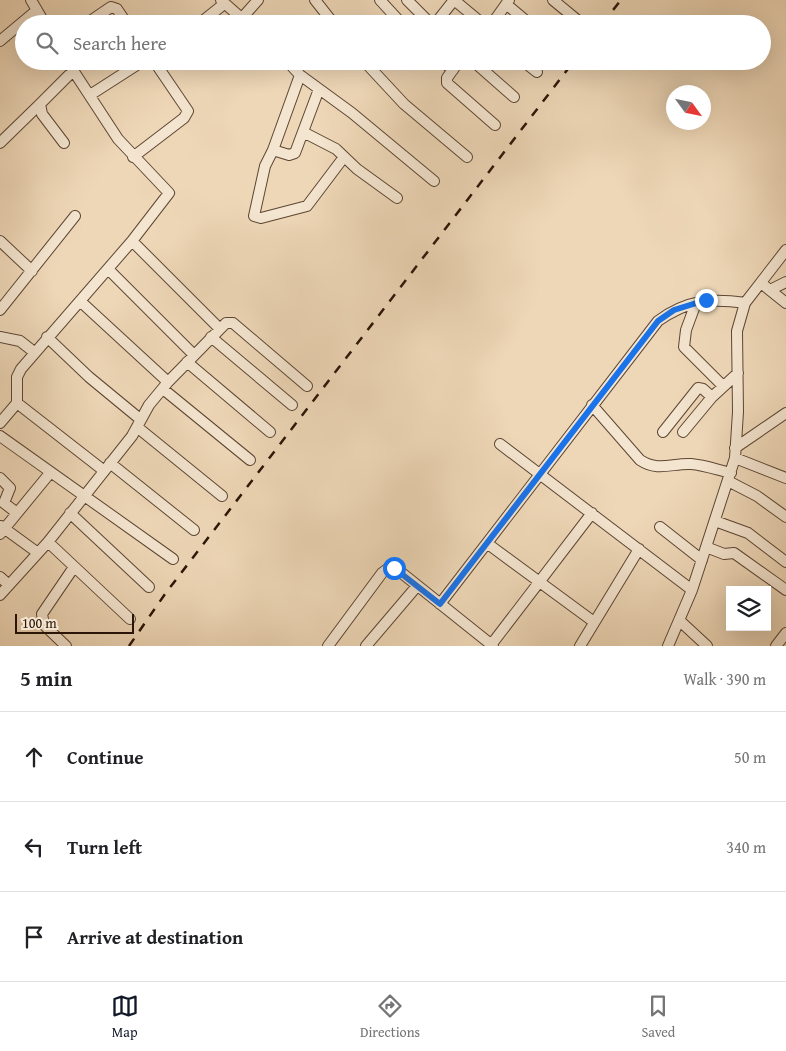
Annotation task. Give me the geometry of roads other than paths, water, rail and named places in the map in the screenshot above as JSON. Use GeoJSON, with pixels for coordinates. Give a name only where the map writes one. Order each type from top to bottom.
{"type":"FeatureCollection","features":[{"type":"Feature","properties":{"kind":"street"},"geometry":{"type":"LineString","coordinates":[[31,0],[40,15]]}},
{"type":"Feature","properties":{"kind":"street"},"geometry":{"type":"LineString","coordinates":[[315,0],[327,15]]}},
{"type":"Feature","properties":{"kind":"street"},"geometry":{"type":"LineString","coordinates":[[380,0],[394,15]]}},
{"type":"Feature","properties":{"kind":"street"},"geometry":{"type":"LineString","coordinates":[[406,0],[423,15]]}},
{"type":"Feature","properties":{"kind":"street"},"geometry":{"type":"LineString","coordinates":[[441,15],[454,0],[472,15]]}},
{"type":"Feature","properties":{"kind":"street"},"geometry":{"type":"LineString","coordinates":[[553,0],[571,15]]}},
{"type":"Feature","properties":{"kind":"street"},"geometry":{"type":"LineString","coordinates":[[248,15],[255,1]]}},
{"type":"Feature","properties":{"kind":"street"},"geometry":{"type":"LineString","coordinates":[[208,15],[222,2],[238,15]]}},
{"type":"Feature","properties":{"kind":"street"},"geometry":{"type":"LineString","coordinates":[[498,15],[507,2],[521,15]]}},
{"type":"Feature","properties":{"kind":"street"},"geometry":{"type":"LineString","coordinates":[[99,15],[111,7],[117,9],[121,15]]}},
{"type":"Feature","properties":{"kind":"street"},"geometry":{"type":"LineString","coordinates":[[31,15],[37,10]]}},
{"type":"Feature","properties":{"kind":"street"},"geometry":{"type":"LineString","coordinates":[[0,41],[15,28]]}},
{"type":"Feature","properties":{"kind":"street"},"geometry":{"type":"LineString","coordinates":[[0,143],[40,104],[67,70]]}},
{"type":"Feature","properties":{"kind":"street"},"geometry":{"type":"LineString","coordinates":[[0,423],[17,403],[17,377],[34,352],[108,269],[168,196],[166,189],[133,157],[118,139],[73,70]]}},
{"type":"Feature","properties":{"kind":"street"},"geometry":{"type":"LineString","coordinates":[[90,95],[130,70]]}},
{"type":"Feature","properties":{"kind":"street"},"geometry":{"type":"LineString","coordinates":[[133,157],[184,118],[188,111],[160,70]]}},
{"type":"Feature","properties":{"kind":"street"},"geometry":{"type":"LineString","coordinates":[[295,70],[319,90],[352,113],[434,181]]}},
{"type":"Feature","properties":{"kind":"street"},"geometry":{"type":"LineString","coordinates":[[372,70],[404,104],[467,157]]}},
{"type":"Feature","properties":{"kind":"street"},"geometry":{"type":"LineString","coordinates":[[453,70],[447,78],[447,83],[495,125]]}},
{"type":"Feature","properties":{"kind":"street"},"geometry":{"type":"LineString","coordinates":[[484,70],[514,97]]}},
{"type":"Feature","properties":{"kind":"street"},"geometry":{"type":"LineString","coordinates":[[300,75],[273,150],[265,166],[253,214],[257,218],[307,206],[344,157]]}},
{"type":"Feature","properties":{"kind":"street"},"geometry":{"type":"LineString","coordinates":[[273,150],[294,154],[319,90]]}},
{"type":"Feature","properties":{"kind":"street"},"geometry":{"type":"LineString","coordinates":[[40,104],[42,114],[64,143]]}},
{"type":"Feature","properties":{"kind":"street"},"geometry":{"type":"LineString","coordinates":[[303,132],[336,149],[397,198]]}},
{"type":"Feature","properties":{"kind":"street"},"geometry":{"type":"LineString","coordinates":[[0,310],[75,216]]}},
{"type":"Feature","properties":{"kind":"street"},"geometry":{"type":"LineString","coordinates":[[0,241],[32,271]]}},
{"type":"Feature","properties":{"kind":"street"},"geometry":{"type":"LineString","coordinates":[[132,241],[220,329]]}},
{"type":"Feature","properties":{"kind":"street"},"geometry":{"type":"LineString","coordinates":[[668,646],[692,590],[735,453],[738,412],[738,331],[745,303],[786,250]]}},
{"type":"Feature","properties":{"kind":"street"},"geometry":{"type":"LineString","coordinates":[[108,269],[190,358],[270,432]]}},
{"type":"Feature","properties":{"kind":"street"},"geometry":{"type":"LineString","coordinates":[[761,282],[786,303]]}},
{"type":"Feature","properties":{"kind":"street"},"geometry":{"type":"LineString","coordinates":[[770,290],[786,282]]}},
{"type":"Feature","properties":{"kind":"street"},"geometry":{"type":"LineString","coordinates":[[440,604],[658,321],[674,310],[696,303],[720,300],[745,303]]}},
{"type":"Feature","properties":{"kind":"street"},"geometry":{"type":"LineString","coordinates":[[80,301],[165,385],[250,460]]}},
{"type":"Feature","properties":{"kind":"street"},"geometry":{"type":"LineString","coordinates":[[696,303],[686,330],[684,347],[723,386]]}},
{"type":"Feature","properties":{"kind":"street"},"geometry":{"type":"LineString","coordinates":[[0,594],[48,542],[106,467],[165,385],[226,323],[233,323],[307,386]]}},
{"type":"Feature","properties":{"kind":"street"},"geometry":{"type":"LineString","coordinates":[[0,337],[20,341],[34,352]]}},
{"type":"Feature","properties":{"kind":"street"},"geometry":{"type":"LineString","coordinates":[[47,337],[138,423],[222,496]]}},
{"type":"Feature","properties":{"kind":"street"},"geometry":{"type":"LineString","coordinates":[[211,337],[292,405]]}},
{"type":"Feature","properties":{"kind":"street"},"geometry":{"type":"LineString","coordinates":[[683,432],[712,396],[738,373]]}},
{"type":"Feature","properties":{"kind":"street"},"geometry":{"type":"LineString","coordinates":[[663,432],[698,388],[703,389],[712,396]]}},
{"type":"Feature","properties":{"kind":"street"},"geometry":{"type":"LineString","coordinates":[[17,403],[194,530]]}},
{"type":"Feature","properties":{"kind":"street"},"geometry":{"type":"LineString","coordinates":[[592,405],[640,460],[648,465],[655,468],[691,464],[729,477],[786,517]]}},
{"type":"Feature","properties":{"kind":"street"},"geometry":{"type":"LineString","coordinates":[[735,453],[784,417]]}},
{"type":"Feature","properties":{"kind":"street"},"geometry":{"type":"LineString","coordinates":[[0,436],[173,559]]}},
{"type":"Feature","properties":{"kind":"street"},"geometry":{"type":"LineString","coordinates":[[500,444],[692,590]]}},
{"type":"Feature","properties":{"kind":"street"},"geometry":{"type":"LineString","coordinates":[[735,453],[786,478]]}},
{"type":"Feature","properties":{"kind":"street"},"geometry":{"type":"LineString","coordinates":[[38,553],[2,529],[50,472]]}},
{"type":"Feature","properties":{"kind":"street"},"geometry":{"type":"LineString","coordinates":[[0,478],[10,488],[4,503],[17,513]]}},
{"type":"Feature","properties":{"kind":"street"},"geometry":{"type":"LineString","coordinates":[[70,513],[149,587]]}},
{"type":"Feature","properties":{"kind":"street"},"geometry":{"type":"LineString","coordinates":[[328,646],[386,569],[390,567],[398,570],[492,645],[592,513]]}},
{"type":"Feature","properties":{"kind":"street"},"geometry":{"type":"LineString","coordinates":[[715,521],[748,533],[786,562]]}},
{"type":"Feature","properties":{"kind":"street"},"geometry":{"type":"LineString","coordinates":[[660,527],[702,560]]}},
{"type":"Feature","properties":{"kind":"street"},"geometry":{"type":"LineString","coordinates":[[48,542],[130,619]]}},
{"type":"Feature","properties":{"kind":"street"},"geometry":{"type":"LineString","coordinates":[[488,544],[594,622]]}},
{"type":"Feature","properties":{"kind":"street"},"geometry":{"type":"LineString","coordinates":[[706,547],[724,554],[734,553],[786,590]]}},
{"type":"Feature","properties":{"kind":"street"},"geometry":{"type":"LineString","coordinates":[[580,646],[639,549]]}},
{"type":"Feature","properties":{"kind":"street"},"geometry":{"type":"LineString","coordinates":[[66,646],[44,624],[42,614],[74,567]]}},
{"type":"Feature","properties":{"kind":"street"},"geometry":{"type":"LineString","coordinates":[[0,577],[9,585]]}},
{"type":"Feature","properties":{"kind":"street"},"geometry":{"type":"LineString","coordinates":[[366,646],[417,586]]}},
{"type":"Feature","properties":{"kind":"street"},"geometry":{"type":"LineString","coordinates":[[680,621],[708,646]]}},
{"type":"Feature","properties":{"kind":"street"},"geometry":{"type":"LineString","coordinates":[[776,646],[786,633]]}},
{"type":"Feature","properties":{"kind":"railway"},"geometry":{"type":"LineString","coordinates":[[609,15],[621,0]]}},
{"type":"Feature","properties":{"kind":"railway"},"geometry":{"type":"LineString","coordinates":[[129,646],[165,594],[567,70]]}}]}
